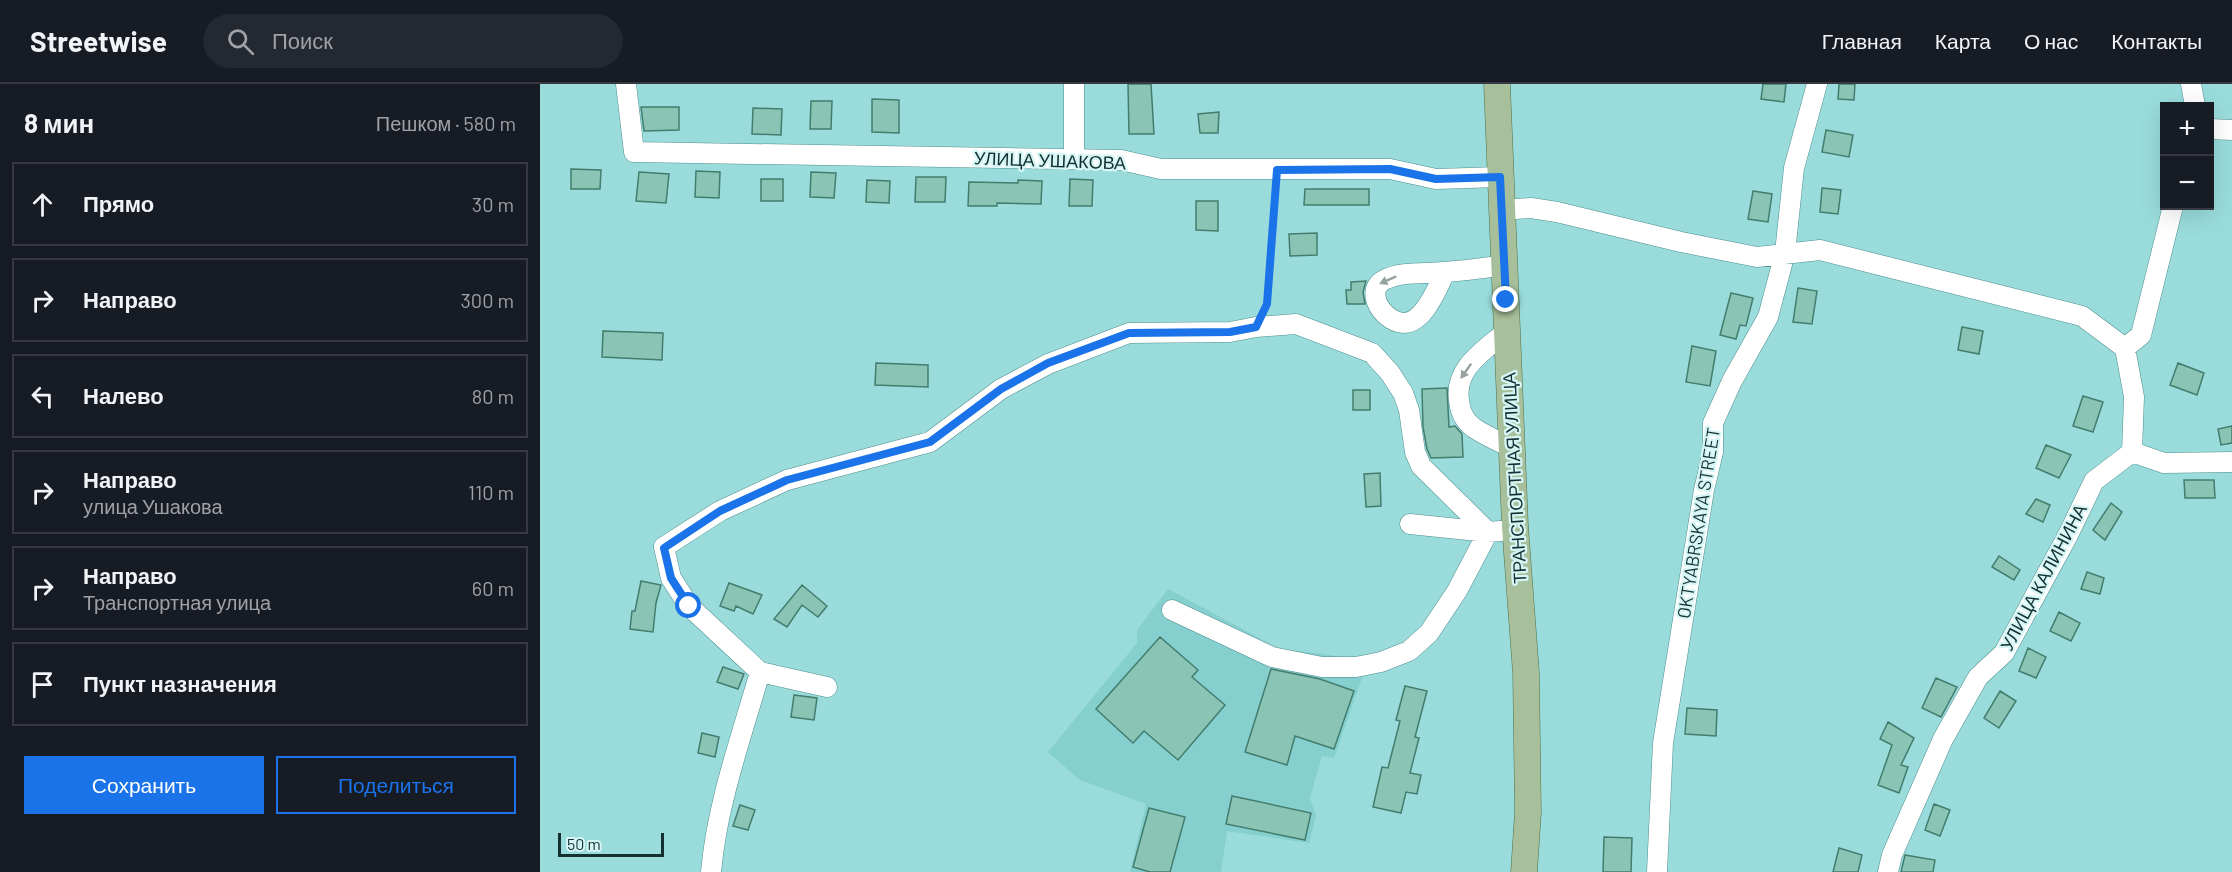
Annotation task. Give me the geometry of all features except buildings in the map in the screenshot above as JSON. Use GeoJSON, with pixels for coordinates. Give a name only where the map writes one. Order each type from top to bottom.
{"type":"FeatureCollection","features":[{"type":"Feature","properties":{"kind":"main road","name":"ТРАНСПОРТНАЯ УЛИЦА"},"geometry":{"type":"LineString","coordinates":[[1497,84],[1515,530],[1526,673],[1528,812],[1524,872]]}},
{"type":"Feature","properties":{"kind":"street","name":"УЛИЦА УШАКОВА"},"geometry":{"type":"LineString","coordinates":[[626,84],[634,152],[1120,160],[1161,169],[1390,169],[1436,179],[1500,177]]}},
{"type":"Feature","properties":{"kind":"street"},"geometry":{"type":"LineString","coordinates":[[1074,84],[1074,159]]}},
{"type":"Feature","properties":{"kind":"street","name":"OKTYABRSKAYA STREET"},"geometry":{"type":"LineString","coordinates":[[1657,872],[1663,742],[1704,490],[1713,452],[1713,423],[1732,381],[1768,317],[1785,253],[1794,168],[1817,84]]}},
{"type":"Feature","properties":{"kind":"street"},"geometry":{"type":"LineString","coordinates":[[2191,84],[2194,102]]}},
{"type":"Feature","properties":{"kind":"street"},"geometry":{"type":"LineString","coordinates":[[2214,129],[2232,130]]}},
{"type":"Feature","properties":{"kind":"street"},"geometry":{"type":"LineString","coordinates":[[1502,210],[1531,208],[1557,212],[1681,242],[1757,257],[1820,250],[2082,316],[2125,348],[2134,397],[2132,452],[2164,463],[2232,462]]}},
{"type":"Feature","properties":{"kind":"street"},"geometry":{"type":"LineString","coordinates":[[2125,348],[2141,335],[2172,210]]}},
{"type":"Feature","properties":{"kind":"street"},"geometry":{"type":"LineString","coordinates":[[1445,272],[1504,265]]}},
{"type":"Feature","properties":{"kind":"street"},"geometry":{"type":"LineString","coordinates":[[827,687],[760,672],[689,606],[671,578],[664,548],[720,511],[787,480],[930,442],[1001,389],[1048,363],[1129,333],[1230,332],[1256,327],[1296,324],[1372,353],[1390,373],[1403,393],[1409,410],[1415,452],[1421,466],[1488,532]]}},
{"type":"Feature","properties":{"kind":"street"},"geometry":{"type":"LineString","coordinates":[[1507,331],[1461,375],[1457,391],[1460,411],[1465,420],[1474,428],[1512,448]]}},
{"type":"Feature","properties":{"kind":"street","name":"УЛИЦА КАЛИНИНА"},"geometry":{"type":"LineString","coordinates":[[1888,872],[1892,855],[1942,739],[1978,677],[2004,653],[2068,535],[2094,481],[2132,452]]}},
{"type":"Feature","properties":{"kind":"street"},"geometry":{"type":"LineString","coordinates":[[1410,525],[1488,532],[1515,530]]}},
{"type":"Feature","properties":{"kind":"street"},"geometry":{"type":"LineString","coordinates":[[1172,610],[1272,657],[1322,667],[1356,667],[1381,662],[1409,651],[1429,633],[1457,591],[1488,532]]}},
{"type":"Feature","properties":{"kind":"street"},"geometry":{"type":"LineString","coordinates":[[711,872],[713,845],[725,794],[760,672]]}},
{"type":"Feature","properties":{"kind":"path"},"geometry":{"type":"LineString","coordinates":[[1256,327],[1267,304],[1277,170]]}},
{"type":"Feature","properties":{"kind":"shaded area"},"geometry":{"type":"Polygon","coordinates":[[[1168,589],[1278,648],[1357,659],[1364,672],[1334,758],[1322,756],[1310,798],[1316,816],[1309,843],[1227,831],[1221,872],[1130,872],[1146,804],[1080,780],[1048,752],[1137,643],[1137,630],[1168,589]]]}},
{"type":"Feature","properties":{"kind":"route"},"geometry":{"type":"LineString","coordinates":[[689,606],[671,578],[664,548],[720,511],[787,480],[930,442],[1001,389],[1048,363],[1129,333],[1230,332],[1256,327],[1267,304],[1277,170],[1390,169],[1436,179],[1500,177],[1506,300]]}}]}
